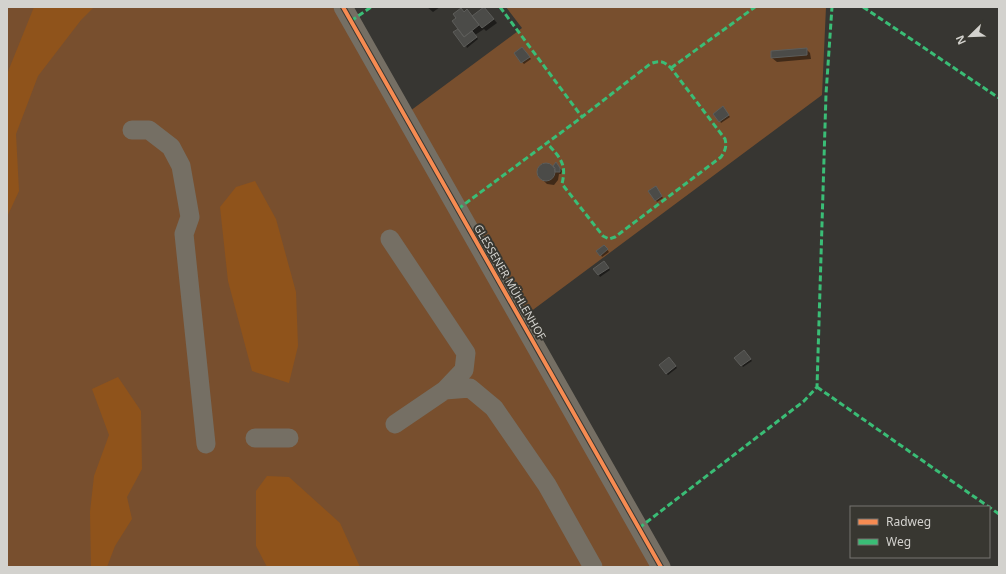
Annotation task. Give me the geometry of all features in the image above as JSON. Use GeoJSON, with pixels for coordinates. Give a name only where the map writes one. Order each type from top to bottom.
{"type":"FeatureCollection","features":[{"type":"Feature","properties":{"kind":"street","name":"GLESSENER MÜHLENHOF"},"geometry":{"type":"LineString","coordinates":[[343,7],[661,567]]}},
{"type":"Feature","properties":{"kind":"street"},"geometry":{"type":"LineString","coordinates":[[132,130],[149,130],[170,147],[181,166],[190,217],[184,234],[206,444]]}},
{"type":"Feature","properties":{"kind":"street"},"geometry":{"type":"LineString","coordinates":[[390,238],[466,353],[464,370],[445,390],[395,424]]}},
{"type":"Feature","properties":{"kind":"street"},"geometry":{"type":"LineString","coordinates":[[445,390],[470,388],[494,408],[547,485],[593,567]]}},
{"type":"Feature","properties":{"kind":"street"},"geometry":{"type":"LineString","coordinates":[[255,438],[289,438]]}},
{"type":"Feature","properties":{"kind":"shaded area"},"geometry":{"type":"Polygon","coordinates":[[[7,7],[333,7],[516,321],[656,567],[7,567],[7,7]]]}},
{"type":"Feature","properties":{"kind":"shaded area"},"geometry":{"type":"Polygon","coordinates":[[[34,7],[94,7],[81,20],[38,76],[16,134],[19,191],[7,217],[7,74],[34,7]]]}},
{"type":"Feature","properties":{"kind":"shaded area"},"geometry":{"type":"Polygon","coordinates":[[[506,7],[826,7],[822,95],[526,315],[410,111],[522,28],[506,7]]]}},
{"type":"Feature","properties":{"kind":"shaded area"},"geometry":{"type":"Polygon","coordinates":[[[255,181],[276,219],[296,292],[298,346],[289,383],[252,371],[228,281],[220,207],[236,187],[255,181]]]}},
{"type":"Feature","properties":{"kind":"shaded area"},"geometry":{"type":"Polygon","coordinates":[[[118,377],[141,411],[142,469],[127,497],[132,519],[115,546],[107,567],[91,567],[90,512],[94,476],[109,435],[92,389],[118,377]]]}},
{"type":"Feature","properties":{"kind":"shaded area"},"geometry":{"type":"Polygon","coordinates":[[[267,476],[289,477],[340,523],[360,567],[267,567],[256,546],[256,491],[267,476]]]}},
{"type":"Feature","properties":{"kind":"building"},"geometry":{"type":"Polygon","coordinates":[[[484,7],[494,19],[482,28],[472,16],[484,7]]]}},
{"type":"Feature","properties":{"kind":"building"},"geometry":{"type":"Polygon","coordinates":[[[461,8],[464,12],[467,9],[479,25],[464,37],[452,21],[456,18],[453,14],[461,8]]]}},
{"type":"Feature","properties":{"kind":"building"},"geometry":{"type":"Polygon","coordinates":[[[458,29],[464,37],[472,31],[477,37],[464,47],[453,32],[458,29]]]}},
{"type":"Feature","properties":{"kind":"building"},"geometry":{"type":"Polygon","coordinates":[[[522,47],[530,57],[521,63],[514,53],[522,47]]]}},
{"type":"Feature","properties":{"kind":"building"},"geometry":{"type":"Polygon","coordinates":[[[807,48],[807,55],[771,58],[771,51],[807,48]]]}},
{"type":"Feature","properties":{"kind":"building"},"geometry":{"type":"Polygon","coordinates":[[[723,106],[729,115],[719,122],[713,114],[723,106]]]}},
{"type":"Feature","properties":{"kind":"building"},"geometry":{"type":"Polygon","coordinates":[[[556,162],[560,168],[560,172],[555,172],[555,168],[553,166],[556,162]]]}},
{"type":"Feature","properties":{"kind":"building"},"geometry":{"type":"Polygon","coordinates":[[[542,163],[550,163],[555,168],[553,179],[550,181],[542,181],[537,176],[537,168],[542,163]]]}},
{"type":"Feature","properties":{"kind":"building"},"geometry":{"type":"Polygon","coordinates":[[[656,186],[662,196],[655,201],[648,191],[656,186]]]}},
{"type":"Feature","properties":{"kind":"building"},"geometry":{"type":"Polygon","coordinates":[[[604,245],[608,249],[600,256],[596,251],[604,245]]]}},
{"type":"Feature","properties":{"kind":"building"},"geometry":{"type":"Polygon","coordinates":[[[604,261],[609,268],[598,275],[593,269],[604,261]]]}},
{"type":"Feature","properties":{"kind":"building"},"geometry":{"type":"Polygon","coordinates":[[[744,350],[751,359],[741,366],[734,358],[744,350]]]}},
{"type":"Feature","properties":{"kind":"building"},"geometry":{"type":"Polygon","coordinates":[[[669,357],[676,366],[666,374],[659,365],[669,357]]]}},
{"type":"Feature","properties":{"kind":"marked path"},"geometry":{"type":"LineString","coordinates":[[351,21],[371,7]]}},
{"type":"Feature","properties":{"kind":"marked path"},"geometry":{"type":"LineString","coordinates":[[500,7],[582,117]]}},
{"type":"Feature","properties":{"kind":"marked path"},"geometry":{"type":"LineString","coordinates":[[671,68],[755,7]]}},
{"type":"Feature","properties":{"kind":"marked path"},"geometry":{"type":"LineString","coordinates":[[639,528],[804,401],[817,387],[826,94],[832,7]]}},
{"type":"Feature","properties":{"kind":"marked path"},"geometry":{"type":"LineString","coordinates":[[863,7],[999,98]]}},
{"type":"Feature","properties":{"kind":"marked path"},"geometry":{"type":"LineString","coordinates":[[458,209],[582,117],[650,64],[656,62],[664,63],[671,68],[725,139],[726,147],[721,157],[615,237],[609,239],[603,236],[562,184],[564,171],[563,166],[559,157],[547,143]]}},
{"type":"Feature","properties":{"kind":"marked path"},"geometry":{"type":"LineString","coordinates":[[817,387],[988,506]]}},
{"type":"Feature","properties":{"kind":"marked path"},"geometry":{"type":"LineString","coordinates":[[990,508],[999,514]]}},
{"type":"Feature","properties":{"kind":"cycle path"},"geometry":{"type":"LineString","coordinates":[[343,7],[661,567]]}}]}
